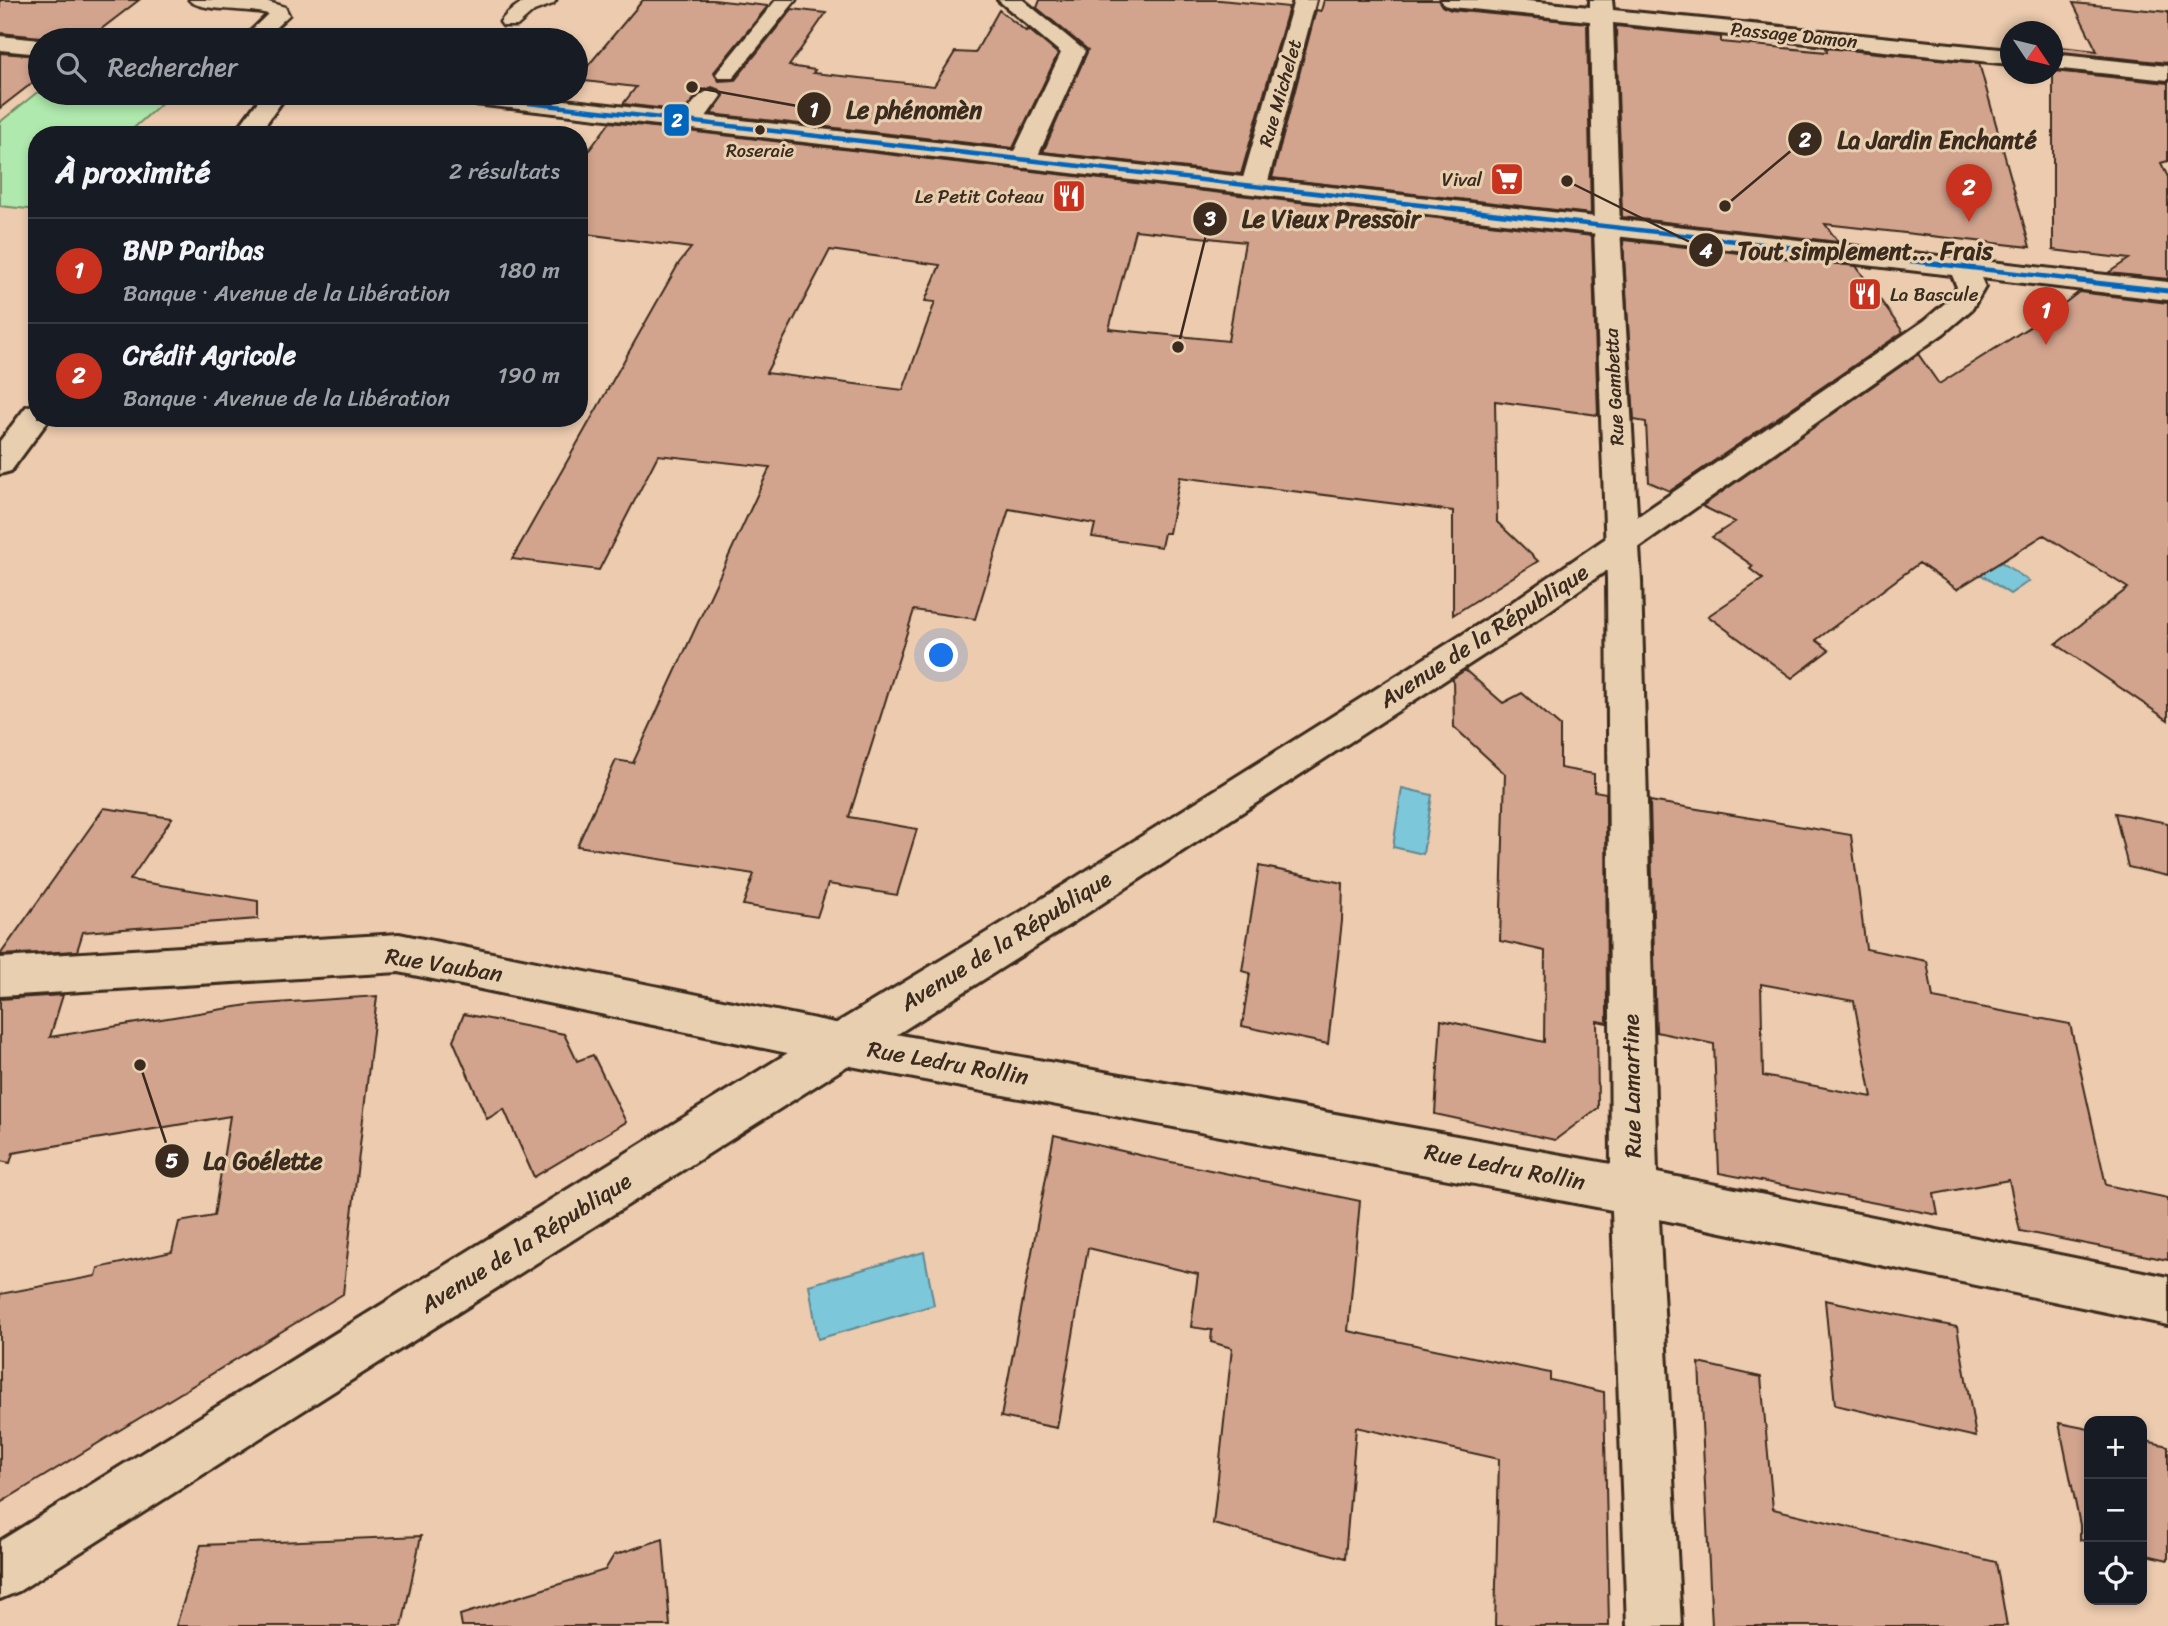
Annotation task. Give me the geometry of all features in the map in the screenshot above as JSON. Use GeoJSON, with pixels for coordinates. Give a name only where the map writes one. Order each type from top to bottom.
{"type":"FeatureCollection","features":[{"type":"Feature","properties":{"kind":"street"},"geometry":{"type":"LineString","coordinates":[[1009,0],[1073,51],[1023,160]]}},
{"type":"Feature","properties":{"kind":"street","name":"Rue Michelet"},"geometry":{"type":"LineString","coordinates":[[1254,185],[1306,0]]}},
{"type":"Feature","properties":{"kind":"street","name":"Passage Damon"},"geometry":{"type":"LineString","coordinates":[[1452,0],[1601,7],[2000,56]]}},
{"type":"Feature","properties":{"kind":"street","name":"Rue Gambetta"},"geometry":{"type":"LineString","coordinates":[[1601,7],[1606,228],[1622,545]]}},
{"type":"Feature","properties":{"kind":"street"},"geometry":{"type":"LineString","coordinates":[[0,43],[28,46]]}},
{"type":"Feature","properties":{"kind":"street"},"geometry":{"type":"LineString","coordinates":[[2063,62],[2168,73]]}},
{"type":"Feature","properties":{"kind":"street"},"geometry":{"type":"LineString","coordinates":[[252,126],[267,105]]}},
{"type":"Feature","properties":{"kind":"street"},"geometry":{"type":"LineString","coordinates":[[554,105],[1964,270],[2168,291]]}},
{"type":"Feature","properties":{"kind":"street","name":"Avenue de la République"},"geometry":{"type":"LineString","coordinates":[[0,1572],[840,1044],[1038,923],[1481,640],[1934,327],[1962,303],[1970,286],[1964,270]]}},
{"type":"Feature","properties":{"kind":"street"},"geometry":{"type":"LineString","coordinates":[[0,463],[28,426]]}},
{"type":"Feature","properties":{"kind":"street","name":"Rue Lamartine"},"geometry":{"type":"LineString","coordinates":[[1622,545],[1634,1191],[1654,1626]]}},
{"type":"Feature","properties":{"kind":"street","name":"Rue Vauban"},"geometry":{"type":"LineString","coordinates":[[0,977],[400,953],[840,1044]]}},
{"type":"Feature","properties":{"kind":"street","name":"Rue Ledru Rollin"},"geometry":{"type":"LineString","coordinates":[[840,1044],[1634,1191],[2168,1301]]}},
{"type":"Feature","properties":{"kind":"lane"},"geometry":{"type":"LineString","coordinates":[[199,0],[262,3],[278,11],[279,15],[264,28]]}},
{"type":"Feature","properties":{"kind":"lane"},"geometry":{"type":"LineString","coordinates":[[510,22],[527,7],[545,0]]}},
{"type":"Feature","properties":{"kind":"lane"},"geometry":{"type":"LineString","coordinates":[[726,74],[786,0]]}},
{"type":"Feature","properties":{"kind":"lane"},"geometry":{"type":"LineString","coordinates":[[692,120],[711,96]]}},
{"type":"Feature","properties":{"kind":"green space"},"geometry":{"type":"Polygon","coordinates":[[[28,100],[28,105],[160,105],[136,126],[28,126],[28,209],[0,206],[0,122],[28,100]]]}},
{"type":"Feature","properties":{"kind":"water"},"geometry":{"type":"Polygon","coordinates":[[[1976,545],[2029,581],[2010,594],[1958,559],[1976,545]]]}},
{"type":"Feature","properties":{"kind":"water"},"geometry":{"type":"Polygon","coordinates":[[[1402,788],[1432,795],[1423,854],[1393,847],[1402,788]]]}},
{"type":"Feature","properties":{"kind":"water"},"geometry":{"type":"Polygon","coordinates":[[[924,1252],[934,1305],[818,1339],[809,1285],[924,1252]]]}},
{"type":"Feature","properties":{"kind":"building"},"geometry":{"type":"Polygon","coordinates":[[[0,0],[139,0],[103,28],[28,28],[28,36],[0,33],[0,0]]]}},
{"type":"Feature","properties":{"kind":"building"},"geometry":{"type":"Polygon","coordinates":[[[643,0],[713,0],[768,6],[714,72],[719,81],[735,80],[792,9],[826,13],[789,66],[815,70],[813,73],[934,86],[955,52],[975,53],[999,10],[1027,32],[1028,29],[1058,54],[1013,148],[711,114],[724,96],[720,90],[712,87],[700,92],[684,111],[623,104],[636,87],[588,81],[588,66],[643,0]]]}},
{"type":"Feature","properties":{"kind":"building"},"geometry":{"type":"Polygon","coordinates":[[[1040,0],[1220,0],[1289,7],[1241,174],[1043,152],[1088,50],[1037,8],[1040,0]]]}},
{"type":"Feature","properties":{"kind":"building"},"geometry":{"type":"Polygon","coordinates":[[[1324,0],[1438,0],[1442,6],[1451,10],[1587,23],[1591,214],[1272,178],[1316,10],[1321,11],[1324,0]]]}},
{"type":"Feature","properties":{"kind":"building"},"geometry":{"type":"Polygon","coordinates":[[[2073,3],[2168,12],[2168,63],[2063,52],[2063,47],[2097,51],[2073,3]]]}},
{"type":"Feature","properties":{"kind":"building"},"geometry":{"type":"Polygon","coordinates":[[[1616,26],[1721,37],[1721,42],[1827,52],[1826,48],[1979,63],[2030,247],[1825,224],[1838,242],[1622,217],[1616,26]]]}},
{"type":"Feature","properties":{"kind":"building"},"geometry":{"type":"Polygon","coordinates":[[[0,53],[28,55],[28,86],[0,108],[0,53]]]}},
{"type":"Feature","properties":{"kind":"building"},"geometry":{"type":"Polygon","coordinates":[[[2063,72],[2168,83],[2168,161],[2161,163],[2168,177],[2168,279],[2108,273],[2129,259],[2053,250],[2053,84],[2063,84],[2063,72]]]}},
{"type":"Feature","properties":{"kind":"building"},"geometry":{"type":"Polygon","coordinates":[[[610,122],[1592,236],[1598,415],[1495,401],[1497,522],[1538,561],[1453,615],[1453,511],[1180,477],[1169,533],[1164,533],[1161,547],[1092,537],[1095,524],[1009,509],[975,619],[914,610],[849,817],[917,829],[897,895],[828,884],[817,917],[743,905],[754,874],[577,846],[616,760],[633,763],[770,467],[658,455],[599,570],[512,559],[679,263],[691,248],[588,234],[588,152],[610,122]],[[1135,230],[1109,329],[1228,341],[1245,242],[1135,230]],[[830,250],[766,373],[903,390],[935,302],[925,301],[940,265],[830,250]]]}},
{"type":"Feature","properties":{"kind":"building"},"geometry":{"type":"Polygon","coordinates":[[[1623,240],[1856,266],[1903,332],[1670,491],[1649,482],[1646,422],[1634,420],[1623,240]]]}},
{"type":"Feature","properties":{"kind":"building"},"geometry":{"type":"Polygon","coordinates":[[[2079,292],[2168,303],[2168,720],[2056,644],[2128,588],[2044,535],[1957,589],[1919,563],[1816,640],[1829,650],[1792,678],[1708,616],[1763,579],[1750,569],[1753,566],[1712,537],[1735,522],[1702,506],[1918,354],[1939,384],[2053,312],[2079,292]]]}},
{"type":"Feature","properties":{"kind":"building"},"geometry":{"type":"Polygon","coordinates":[[[1465,670],[1503,703],[1522,693],[1560,726],[1560,768],[1594,774],[1594,791],[1606,793],[1607,1023],[1597,1021],[1598,1108],[1555,1140],[1435,1114],[1441,1020],[1544,1042],[1545,951],[1500,941],[1505,774],[1454,727],[1453,678],[1465,670]]]}},
{"type":"Feature","properties":{"kind":"building"},"geometry":{"type":"Polygon","coordinates":[[[1650,801],[1851,835],[1866,949],[1927,961],[1933,998],[2070,1024],[2106,1185],[2168,1198],[2168,1260],[2020,1231],[2009,1180],[1934,1194],[1938,1215],[1719,1173],[1714,1044],[1656,1032],[1650,801]],[[1761,984],[1763,1076],[1872,1097],[1854,1001],[1761,984]]]}},
{"type":"Feature","properties":{"kind":"building"},"geometry":{"type":"Polygon","coordinates":[[[104,808],[172,818],[130,880],[258,901],[258,919],[83,932],[77,951],[0,955],[104,808]]]}},
{"type":"Feature","properties":{"kind":"building"},"geometry":{"type":"Polygon","coordinates":[[[2115,813],[2168,823],[2168,876],[2128,867],[2115,813]]]}},
{"type":"Feature","properties":{"kind":"building"},"geometry":{"type":"Polygon","coordinates":[[[1259,866],[1343,883],[1342,921],[1328,1044],[1242,1026],[1250,973],[1242,971],[1259,866]]]}},
{"type":"Feature","properties":{"kind":"building"},"geometry":{"type":"Polygon","coordinates":[[[63,995],[50,1037],[248,1005],[377,996],[343,1294],[0,1503],[0,1294],[96,1276],[98,1268],[172,1252],[179,1222],[214,1216],[230,1116],[13,1153],[10,1163],[0,1161],[0,999],[63,995]]]}},
{"type":"Feature","properties":{"kind":"building"},"geometry":{"type":"Polygon","coordinates":[[[464,1014],[564,1034],[577,1061],[593,1055],[626,1122],[534,1177],[504,1109],[487,1119],[453,1040],[464,1014]]]}},
{"type":"Feature","properties":{"kind":"building"},"geometry":{"type":"Polygon","coordinates":[[[1054,1135],[1360,1201],[1348,1331],[1550,1373],[1550,1380],[1604,1392],[1609,1626],[1495,1626],[1499,1459],[1356,1427],[1345,1558],[1213,1524],[1232,1348],[1211,1342],[1212,1330],[1191,1327],[1198,1274],[1088,1248],[1057,1428],[1001,1417],[1054,1135]]]}},
{"type":"Feature","properties":{"kind":"building"},"geometry":{"type":"Polygon","coordinates":[[[1825,1300],[1957,1327],[1976,1437],[1835,1405],[1825,1300]]]}},
{"type":"Feature","properties":{"kind":"building"},"geometry":{"type":"Polygon","coordinates":[[[1699,1363],[1761,1377],[1773,1509],[1996,1562],[2007,1626],[1712,1626],[1699,1363]]]}},
{"type":"Feature","properties":{"kind":"building"},"geometry":{"type":"Polygon","coordinates":[[[2059,1423],[2084,1428],[2084,1541],[2080,1540],[2080,1525],[2059,1423]]]}},
{"type":"Feature","properties":{"kind":"building"},"geometry":{"type":"Polygon","coordinates":[[[2147,1441],[2168,1446],[2168,1560],[2147,1555],[2147,1441]]]}},
{"type":"Feature","properties":{"kind":"building"},"geometry":{"type":"Polygon","coordinates":[[[421,1536],[402,1626],[176,1626],[201,1545],[421,1536]]]}},
{"type":"Feature","properties":{"kind":"building"},"geometry":{"type":"Polygon","coordinates":[[[663,1539],[670,1626],[462,1626],[460,1615],[605,1570],[614,1555],[663,1539]]]}},
{"type":"Feature","properties":{"kind":"transit line","name":"2"},"geometry":{"type":"LineString","coordinates":[[546,105],[2168,291]]}},
{"type":"Feature","properties":{"kind":"place","name":"Le phénomèn"},"geometry":{"type":"Point","coordinates":[692,87]}},
{"type":"Feature","properties":{"kind":"place","name":"Roseraie"},"geometry":{"type":"Point","coordinates":[760,130]}},
{"type":"Feature","properties":{"kind":"place","name":"Vival"},"geometry":{"type":"Point","coordinates":[1507,179]}},
{"type":"Feature","properties":{"kind":"place","name":"Tout simplement... Frais"},"geometry":{"type":"Point","coordinates":[1567,181]}},
{"type":"Feature","properties":{"kind":"place","name":"Le Petit Coteau"},"geometry":{"type":"Point","coordinates":[1069,196]}},
{"type":"Feature","properties":{"kind":"place","name":"La Jardin Enchanté"},"geometry":{"type":"Point","coordinates":[1725,206]}},
{"type":"Feature","properties":{"kind":"place","name":"Crédit Agricole"},"geometry":{"type":"Point","coordinates":[1969,222]}},
{"type":"Feature","properties":{"kind":"place","name":"La Bascule"},"geometry":{"type":"Point","coordinates":[1865,294]}},
{"type":"Feature","properties":{"kind":"place","name":"BNP Paribas"},"geometry":{"type":"Point","coordinates":[2046,345]}},
{"type":"Feature","properties":{"kind":"place","name":"Le Vieux Pressoir"},"geometry":{"type":"Point","coordinates":[1178,347]}},
{"type":"Feature","properties":{"kind":"place","name":"La Goélette"},"geometry":{"type":"Point","coordinates":[140,1065]}}]}
